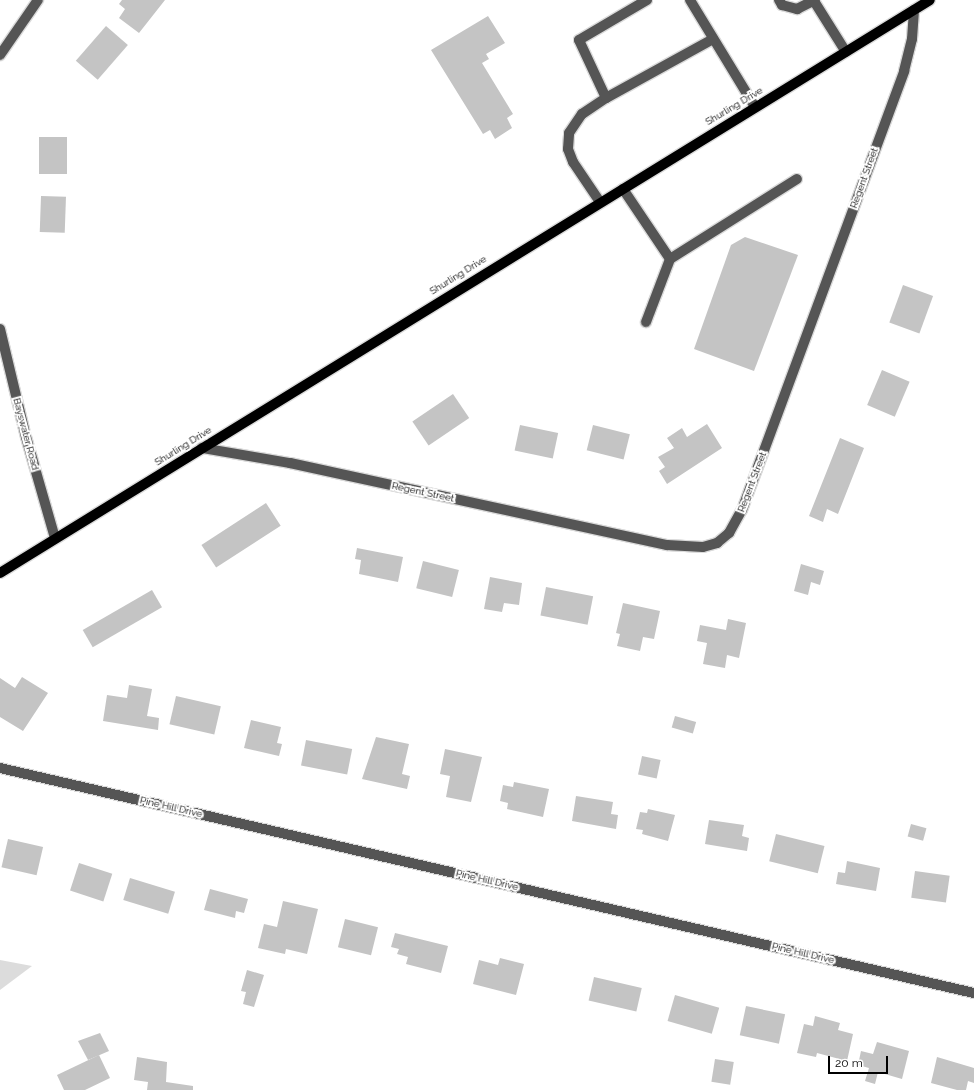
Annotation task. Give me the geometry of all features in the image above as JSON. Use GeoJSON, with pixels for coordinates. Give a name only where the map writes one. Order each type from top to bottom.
{"type":"FeatureCollection","features":[{"type":"Feature","properties":{"kind":"main road","name":"Shurling Drive"},"geometry":{"type":"LineString","coordinates":[[0,573],[930,0]]}},
{"type":"Feature","properties":{"kind":"street"},"geometry":{"type":"LineString","coordinates":[[0,54],[38,0]]}},
{"type":"Feature","properties":{"kind":"street"},"geometry":{"type":"LineString","coordinates":[[606,98],[579,40],[647,0]]}},
{"type":"Feature","properties":{"kind":"street"},"geometry":{"type":"LineString","coordinates":[[690,0],[755,108]]}},
{"type":"Feature","properties":{"kind":"street"},"geometry":{"type":"LineString","coordinates":[[779,0],[782,5],[797,9],[814,0],[846,52]]}},
{"type":"Feature","properties":{"kind":"street","name":"Regent Street"},"geometry":{"type":"LineString","coordinates":[[202,448],[290,463],[666,545],[703,546],[717,542],[728,533],[742,510],[904,71],[912,39],[914,10]]}},
{"type":"Feature","properties":{"kind":"street"},"geometry":{"type":"LineString","coordinates":[[600,202],[573,162],[568,143],[569,133],[582,114],[606,98],[713,39]]}},
{"type":"Feature","properties":{"kind":"street"},"geometry":{"type":"LineString","coordinates":[[646,322],[670,259],[797,179]]}},
{"type":"Feature","properties":{"kind":"street"},"geometry":{"type":"LineString","coordinates":[[623,188],[670,259]]}},
{"type":"Feature","properties":{"kind":"street","name":"Bayswater Road"},"geometry":{"type":"LineString","coordinates":[[0,329],[26,437],[55,538]]}},
{"type":"Feature","properties":{"kind":"street","name":"Pine Hill Drive"},"geometry":{"type":"LineString","coordinates":[[0,768],[974,993]]}},
{"type":"Feature","properties":{"kind":"shaded area"},"geometry":{"type":"Polygon","coordinates":[[[0,960],[32,966],[0,990],[0,960]]]}},
{"type":"Feature","properties":{"kind":"building"},"geometry":{"type":"Polygon","coordinates":[[[122,0],[165,0],[139,33],[119,18],[125,9],[119,4],[122,0]]]}},
{"type":"Feature","properties":{"kind":"building"},"geometry":{"type":"Polygon","coordinates":[[[488,16],[505,43],[486,54],[489,59],[482,63],[513,114],[507,118],[512,128],[495,139],[490,130],[483,134],[431,50],[488,16]]]}},
{"type":"Feature","properties":{"kind":"building"},"geometry":{"type":"Polygon","coordinates":[[[106,26],[128,45],[98,80],[76,61],[106,26]]]}},
{"type":"Feature","properties":{"kind":"building"},"geometry":{"type":"Polygon","coordinates":[[[39,137],[67,137],[67,174],[39,174],[39,137]]]}},
{"type":"Feature","properties":{"kind":"building"},"geometry":{"type":"Polygon","coordinates":[[[41,196],[66,197],[65,233],[40,232],[41,196]]]}},
{"type":"Feature","properties":{"kind":"building"},"geometry":{"type":"Polygon","coordinates":[[[745,237],[798,255],[754,371],[694,349],[731,245],[745,237]]]}},
{"type":"Feature","properties":{"kind":"building"},"geometry":{"type":"Polygon","coordinates":[[[903,285],[933,296],[919,334],[889,323],[903,285]]]}},
{"type":"Feature","properties":{"kind":"building"},"geometry":{"type":"Polygon","coordinates":[[[882,370],[910,382],[895,417],[867,405],[882,370]]]}},
{"type":"Feature","properties":{"kind":"building"},"geometry":{"type":"Polygon","coordinates":[[[453,394],[469,418],[429,445],[412,421],[453,394]]]}},
{"type":"Feature","properties":{"kind":"building"},"geometry":{"type":"Polygon","coordinates":[[[707,424],[722,448],[667,484],[659,471],[665,467],[658,457],[674,448],[667,438],[682,428],[687,437],[707,424]]]}},
{"type":"Feature","properties":{"kind":"building"},"geometry":{"type":"Polygon","coordinates":[[[520,425],[558,433],[553,459],[515,450],[520,425]]]}},
{"type":"Feature","properties":{"kind":"building"},"geometry":{"type":"Polygon","coordinates":[[[593,425],[630,434],[624,459],[587,450],[593,425]]]}},
{"type":"Feature","properties":{"kind":"building"},"geometry":{"type":"Polygon","coordinates":[[[840,438],[864,448],[838,514],[827,509],[823,522],[809,516],[840,438]]]}},
{"type":"Feature","properties":{"kind":"building"},"geometry":{"type":"Polygon","coordinates":[[[266,503],[281,526],[216,568],[201,545],[266,503]]]}},
{"type":"Feature","properties":{"kind":"building"},"geometry":{"type":"Polygon","coordinates":[[[357,548],[403,557],[398,582],[359,574],[361,560],[355,559],[357,548]]]}},
{"type":"Feature","properties":{"kind":"building"},"geometry":{"type":"Polygon","coordinates":[[[423,561],[459,570],[452,597],[416,588],[423,561]]]}},
{"type":"Feature","properties":{"kind":"building"},"geometry":{"type":"Polygon","coordinates":[[[801,564],[824,571],[820,585],[811,582],[808,595],[794,591],[801,564]]]}},
{"type":"Feature","properties":{"kind":"building"},"geometry":{"type":"Polygon","coordinates":[[[490,577],[522,583],[519,605],[504,603],[502,612],[484,609],[490,577]]]}},
{"type":"Feature","properties":{"kind":"building"},"geometry":{"type":"Polygon","coordinates":[[[546,587],[593,596],[588,625],[540,615],[546,587]]]}},
{"type":"Feature","properties":{"kind":"building"},"geometry":{"type":"Polygon","coordinates":[[[152,590],[162,607],[93,647],[83,630],[152,590]]]}},
{"type":"Feature","properties":{"kind":"building"},"geometry":{"type":"Polygon","coordinates":[[[623,603],[660,611],[654,639],[643,637],[640,651],[617,646],[620,634],[616,633],[623,603]]]}},
{"type":"Feature","properties":{"kind":"building"},"geometry":{"type":"Polygon","coordinates":[[[728,619],[746,623],[739,658],[727,655],[725,668],[703,664],[707,643],[697,641],[700,625],[726,630],[728,619]]]}},
{"type":"Feature","properties":{"kind":"building"},"geometry":{"type":"Polygon","coordinates":[[[22,677],[48,693],[23,731],[0,717],[0,678],[15,688],[22,677]]]}},
{"type":"Feature","properties":{"kind":"building"},"geometry":{"type":"Polygon","coordinates":[[[129,685],[152,689],[147,716],[159,718],[158,730],[103,721],[107,695],[127,698],[129,685]]]}},
{"type":"Feature","properties":{"kind":"building"},"geometry":{"type":"Polygon","coordinates":[[[176,696],[221,706],[214,735],[169,724],[176,696]]]}},
{"type":"Feature","properties":{"kind":"building"},"geometry":{"type":"Polygon","coordinates":[[[675,716],[696,722],[693,734],[672,728],[675,716]]]}},
{"type":"Feature","properties":{"kind":"building"},"geometry":{"type":"Polygon","coordinates":[[[251,720],[281,727],[277,743],[282,744],[279,756],[244,748],[251,720]]]}},
{"type":"Feature","properties":{"kind":"building"},"geometry":{"type":"Polygon","coordinates":[[[376,737],[409,744],[402,774],[410,776],[407,789],[362,779],[376,737]]]}},
{"type":"Feature","properties":{"kind":"building"},"geometry":{"type":"Polygon","coordinates":[[[306,740],[352,749],[347,774],[301,766],[306,740]]]}},
{"type":"Feature","properties":{"kind":"building"},"geometry":{"type":"Polygon","coordinates":[[[445,749],[482,757],[471,802],[446,797],[450,776],[440,774],[445,749]]]}},
{"type":"Feature","properties":{"kind":"building"},"geometry":{"type":"Polygon","coordinates":[[[642,756],[661,760],[657,779],[638,775],[642,756]]]}},
{"type":"Feature","properties":{"kind":"building"},"geometry":{"type":"Polygon","coordinates":[[[514,782],[549,789],[543,817],[507,809],[508,803],[500,801],[503,785],[513,787],[514,782]]]}},
{"type":"Feature","properties":{"kind":"building"},"geometry":{"type":"Polygon","coordinates":[[[576,796],[613,802],[611,814],[618,815],[616,829],[572,821],[576,796]]]}},
{"type":"Feature","properties":{"kind":"building"},"geometry":{"type":"Polygon","coordinates":[[[648,809],[675,815],[668,841],[642,834],[643,830],[636,829],[640,812],[647,813],[648,809]]]}},
{"type":"Feature","properties":{"kind":"building"},"geometry":{"type":"Polygon","coordinates":[[[709,820],[744,825],[742,836],[749,838],[747,851],[705,844],[709,820]]]}},
{"type":"Feature","properties":{"kind":"building"},"geometry":{"type":"Polygon","coordinates":[[[911,824],[926,828],[923,841],[908,837],[911,824]]]}},
{"type":"Feature","properties":{"kind":"building"},"geometry":{"type":"Polygon","coordinates":[[[776,834],[825,846],[818,873],[769,861],[776,834]]]}},
{"type":"Feature","properties":{"kind":"building"},"geometry":{"type":"Polygon","coordinates":[[[8,839],[43,847],[37,875],[1,867],[8,839]]]}},
{"type":"Feature","properties":{"kind":"building"},"geometry":{"type":"Polygon","coordinates":[[[847,861],[880,868],[876,891],[836,884],[838,872],[845,873],[847,861]]]}},
{"type":"Feature","properties":{"kind":"building"},"geometry":{"type":"Polygon","coordinates":[[[79,863],[112,874],[103,901],[70,891],[79,863]]]}},
{"type":"Feature","properties":{"kind":"building"},"geometry":{"type":"Polygon","coordinates":[[[915,871],[950,876],[946,903],[911,898],[915,871]]]}},
{"type":"Feature","properties":{"kind":"building"},"geometry":{"type":"Polygon","coordinates":[[[130,878],[175,892],[168,914],[123,900],[130,878]]]}},
{"type":"Feature","properties":{"kind":"building"},"geometry":{"type":"Polygon","coordinates":[[[210,889],[248,899],[244,913],[236,911],[235,918],[204,910],[210,889]]]}},
{"type":"Feature","properties":{"kind":"building"},"geometry":{"type":"Polygon","coordinates":[[[283,901],[318,909],[307,954],[286,949],[285,954],[258,948],[264,924],[277,927],[283,901]]]}},
{"type":"Feature","properties":{"kind":"building"},"geometry":{"type":"Polygon","coordinates":[[[345,919],[378,927],[371,955],[338,947],[345,919]]]}},
{"type":"Feature","properties":{"kind":"building"},"geometry":{"type":"Polygon","coordinates":[[[395,933],[448,946],[441,973],[406,964],[408,957],[397,954],[399,949],[391,947],[395,933]]]}},
{"type":"Feature","properties":{"kind":"building"},"geometry":{"type":"Polygon","coordinates":[[[500,958],[524,964],[516,995],[473,984],[479,960],[498,965],[500,958]]]}},
{"type":"Feature","properties":{"kind":"building"},"geometry":{"type":"Polygon","coordinates":[[[247,970],[264,975],[254,1007],[243,1004],[246,992],[241,991],[247,970]]]}},
{"type":"Feature","properties":{"kind":"building"},"geometry":{"type":"Polygon","coordinates":[[[594,977],[642,988],[636,1011],[589,1000],[594,977]]]}},
{"type":"Feature","properties":{"kind":"building"},"geometry":{"type":"Polygon","coordinates":[[[675,995],[719,1008],[712,1034],[668,1021],[675,995]]]}},
{"type":"Feature","properties":{"kind":"building"},"geometry":{"type":"Polygon","coordinates":[[[746,1006],[785,1014],[779,1044],[740,1035],[746,1006]]]}},
{"type":"Feature","properties":{"kind":"building"},"geometry":{"type":"Polygon","coordinates":[[[815,1016],[840,1023],[838,1030],[853,1034],[847,1061],[817,1053],[816,1057],[797,1053],[804,1024],[813,1026],[815,1016]]]}},
{"type":"Feature","properties":{"kind":"building"},"geometry":{"type":"Polygon","coordinates":[[[100,1033],[109,1051],[88,1060],[78,1041],[100,1033]]]}},
{"type":"Feature","properties":{"kind":"building"},"geometry":{"type":"Polygon","coordinates":[[[877,1042],[909,1051],[902,1079],[878,1072],[875,1084],[865,1081],[869,1068],[858,1065],[861,1051],[873,1054],[877,1042]]]}},
{"type":"Feature","properties":{"kind":"building"},"geometry":{"type":"Polygon","coordinates":[[[99,1055],[110,1078],[85,1090],[64,1090],[57,1075],[99,1055]]]}},
{"type":"Feature","properties":{"kind":"building"},"geometry":{"type":"Polygon","coordinates":[[[137,1057],[167,1062],[166,1082],[193,1086],[193,1090],[147,1090],[148,1082],[134,1080],[137,1057]]]}},
{"type":"Feature","properties":{"kind":"building"},"geometry":{"type":"Polygon","coordinates":[[[937,1057],[974,1068],[974,1083],[968,1081],[966,1090],[957,1090],[931,1083],[937,1057]]]}},
{"type":"Feature","properties":{"kind":"building"},"geometry":{"type":"Polygon","coordinates":[[[715,1059],[734,1062],[730,1085],[711,1082],[715,1059]]]}}]}
